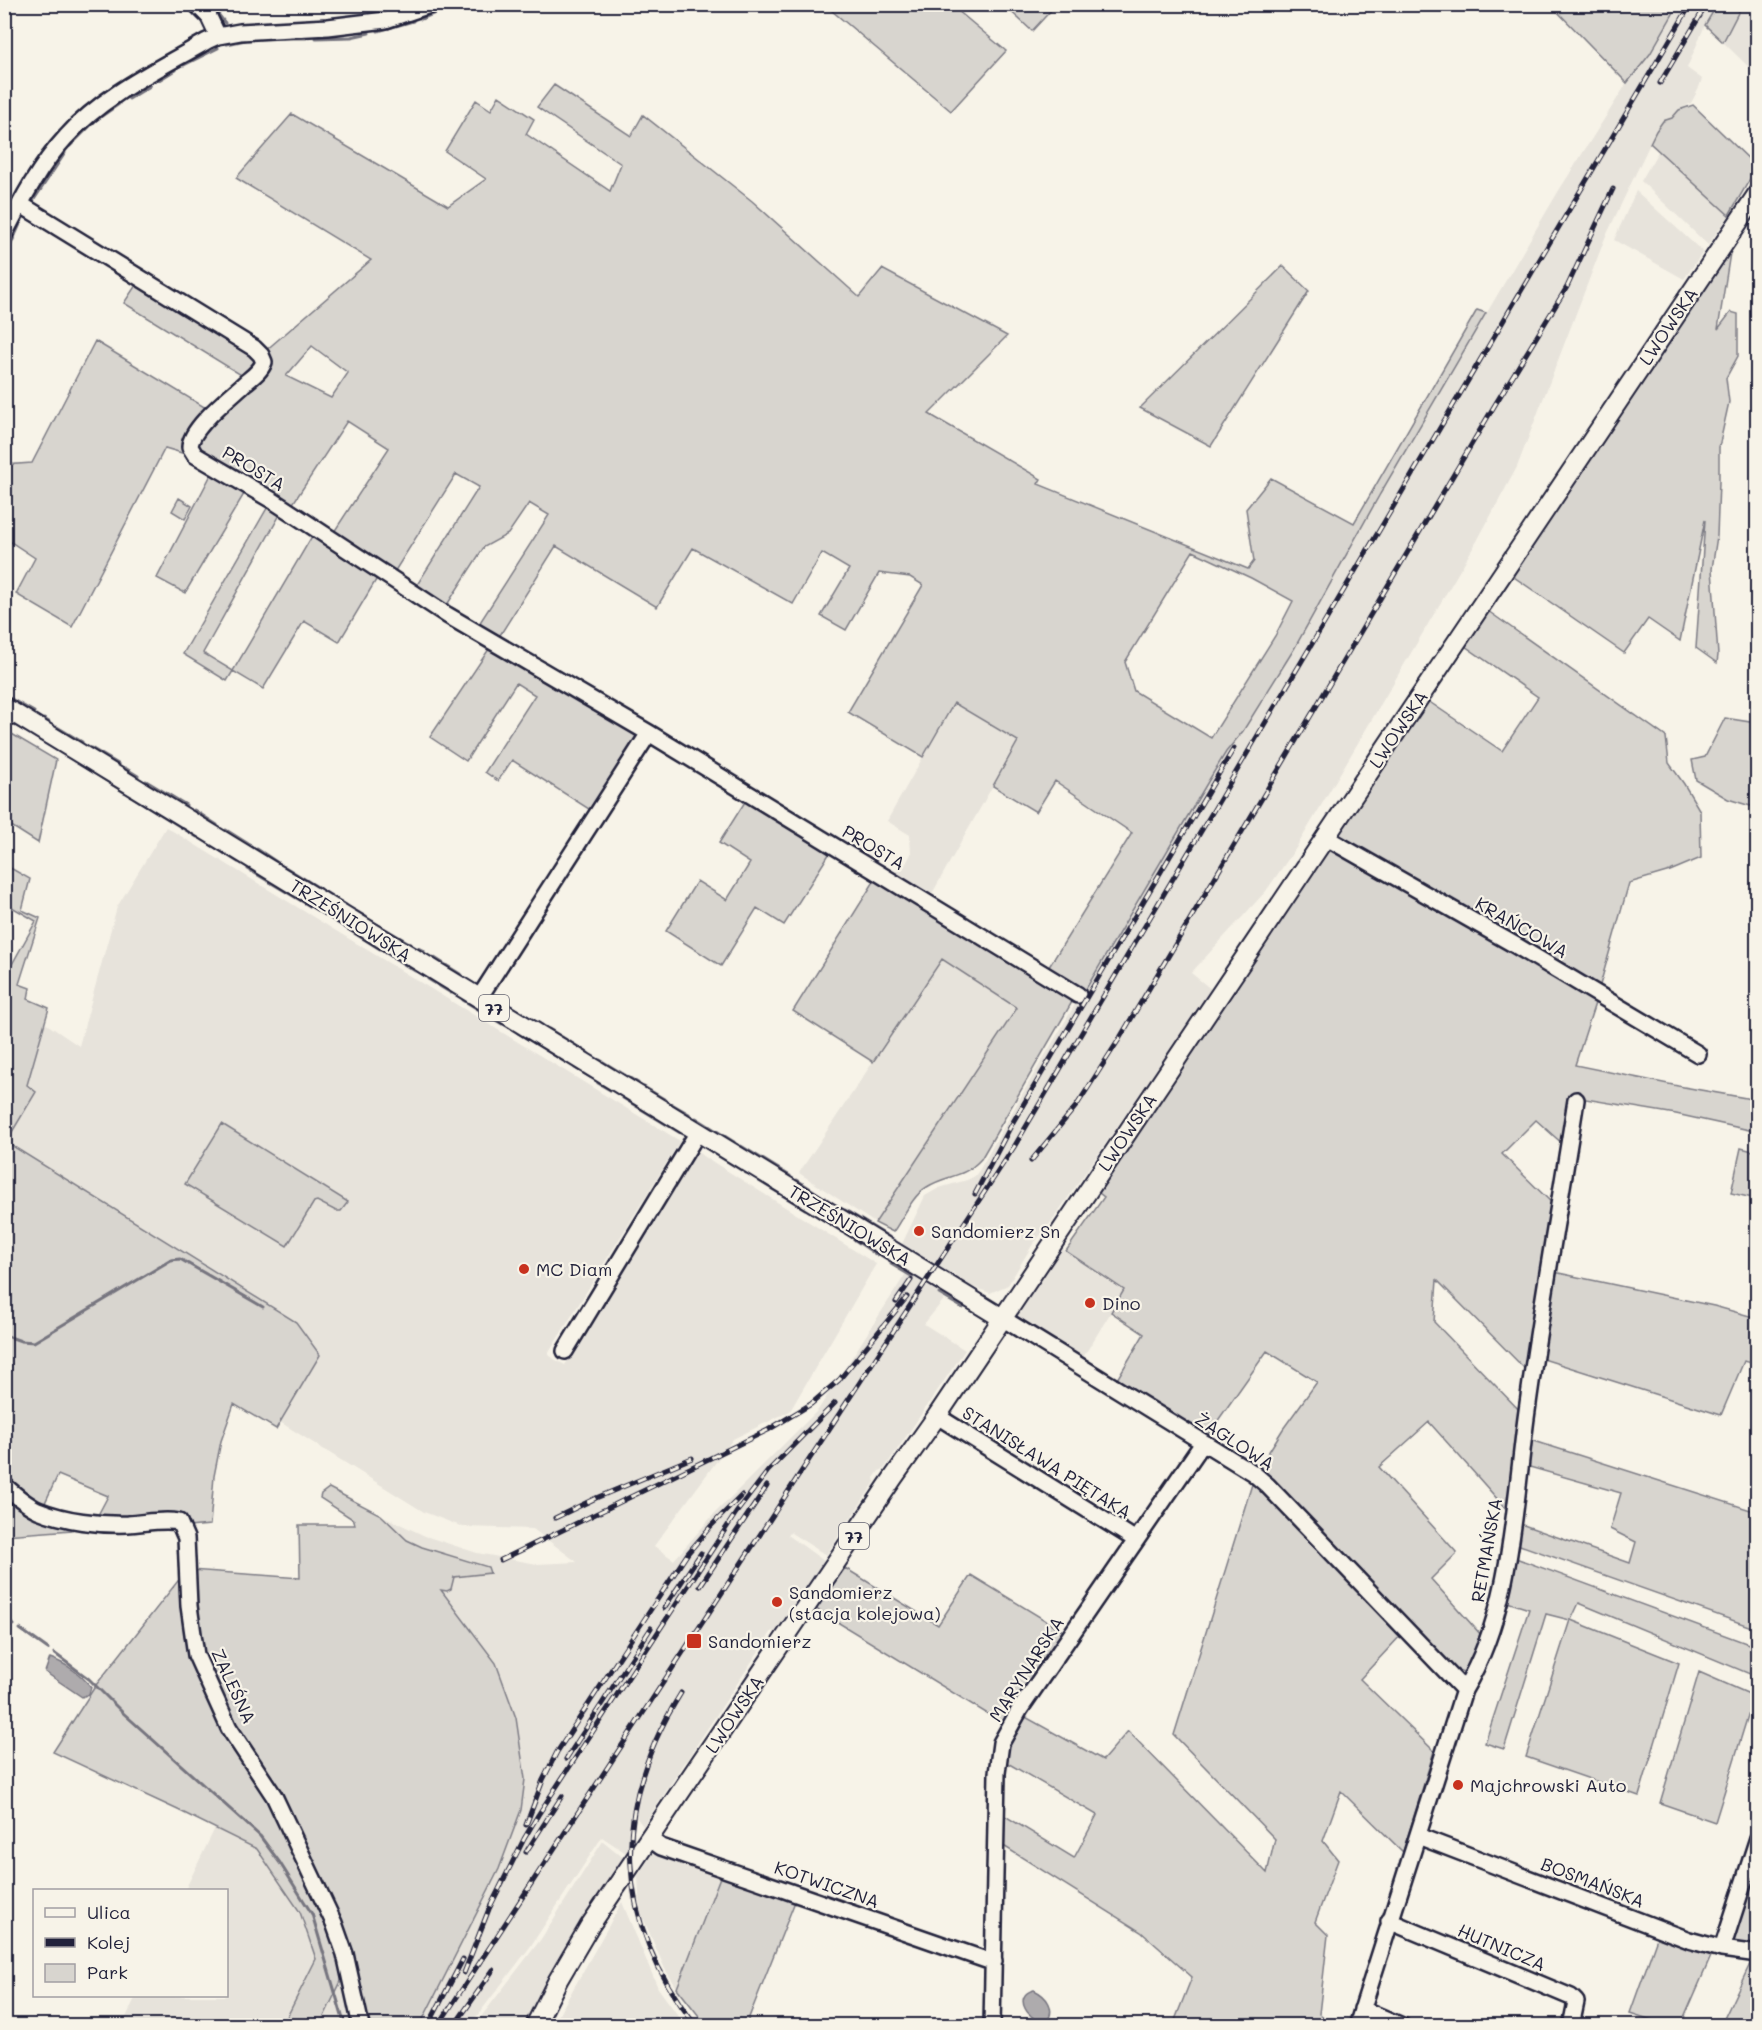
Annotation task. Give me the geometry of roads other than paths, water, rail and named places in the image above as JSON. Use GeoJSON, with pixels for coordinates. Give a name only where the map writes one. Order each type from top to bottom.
{"type":"FeatureCollection","features":[{"type":"Feature","properties":{"kind":"main road","name":"LWOWSKA"},"geometry":{"type":"LineString","coordinates":[[535,2025],[574,1951],[937,1416],[1758,193]]}},
{"type":"Feature","properties":{"kind":"main road","name":"TRZEŚNIOWSKA"},"geometry":{"type":"LineString","coordinates":[[4,708],[1002,1318]]}},
{"type":"Feature","properties":{"kind":"street"},"geometry":{"type":"LineString","coordinates":[[196,4],[209,17],[218,36]]}},
{"type":"Feature","properties":{"kind":"street"},"geometry":{"type":"LineString","coordinates":[[4,235],[20,204],[59,144],[84,120],[123,90],[218,36],[240,32],[328,27],[386,20],[433,4]]}},
{"type":"Feature","properties":{"kind":"street","name":"PROSTA"},"geometry":{"type":"LineString","coordinates":[[20,204],[261,354],[264,362],[260,370],[192,436],[190,447],[195,455],[275,502],[467,627],[650,733],[1078,995]]}},
{"type":"Feature","properties":{"kind":"street"},"geometry":{"type":"LineString","coordinates":[[479,998],[650,733]]}},
{"type":"Feature","properties":{"kind":"street","name":"KRAŃCOWA"},"geometry":{"type":"LineString","coordinates":[[1325,837],[1515,945],[1698,1054]]}},
{"type":"Feature","properties":{"kind":"street","name":"RETMAŃSKA"},"geometry":{"type":"LineString","coordinates":[[1357,2025],[1464,1689],[1485,1647],[1506,1573],[1527,1409],[1576,1100]]}},
{"type":"Feature","properties":{"kind":"street"},"geometry":{"type":"LineString","coordinates":[[565,1351],[698,1132]]}},
{"type":"Feature","properties":{"kind":"street","name":"ŻAGLOWA"},"geometry":{"type":"LineString","coordinates":[[1002,1318],[1253,1473],[1268,1485],[1464,1689]]}},
{"type":"Feature","properties":{"kind":"street","name":"STANISŁAWA PIĘTAKA"},"geometry":{"type":"LineString","coordinates":[[937,1416],[1136,1540]]}},
{"type":"Feature","properties":{"kind":"street","name":"MARYNARSKA"},"geometry":{"type":"LineString","coordinates":[[992,2025],[997,1773],[1001,1743],[1020,1709],[1203,1443]]}},
{"type":"Feature","properties":{"kind":"street","name":"ZALEŚNA"},"geometry":{"type":"LineString","coordinates":[[4,1485],[37,1509],[74,1519],[126,1524],[170,1520],[179,1522],[186,1538],[189,1606],[196,1654],[229,1728],[274,1796],[334,1923],[345,1954],[361,2025]]}},
{"type":"Feature","properties":{"kind":"street","name":"BOSMAŃSKA"},"geometry":{"type":"LineString","coordinates":[[1418,1836],[1689,1940],[1722,1949],[1758,1954]]}},
{"type":"Feature","properties":{"kind":"street","name":"KOTWICZNA"},"geometry":{"type":"LineString","coordinates":[[650,1839],[661,1847],[994,1961]]}},
{"type":"Feature","properties":{"kind":"street"},"geometry":{"type":"LineString","coordinates":[[1722,1949],[1758,1839]]}},
{"type":"Feature","properties":{"kind":"street","name":"HUTNICZA"},"geometry":{"type":"LineString","coordinates":[[1389,1922],[1571,1997],[1576,2002],[1571,2025]]}},
{"type":"Feature","properties":{"kind":"street"},"geometry":{"type":"LineString","coordinates":[[1362,2009],[1402,2025]]}},
{"type":"Feature","properties":{"kind":"waterway"},"geometry":{"type":"LineString","coordinates":[[210,4],[225,23]]}},
{"type":"Feature","properties":{"kind":"waterway"},"geometry":{"type":"LineString","coordinates":[[443,10],[457,4]]}},
{"type":"Feature","properties":{"kind":"waterway"},"geometry":{"type":"LineString","coordinates":[[421,19],[435,13]]}},
{"type":"Feature","properties":{"kind":"waterway"},"geometry":{"type":"LineString","coordinates":[[378,31],[413,21]]}},
{"type":"Feature","properties":{"kind":"waterway"},"geometry":{"type":"LineString","coordinates":[[316,38],[351,37],[369,33]]}},
{"type":"Feature","properties":{"kind":"waterway"},"geometry":{"type":"LineString","coordinates":[[271,38],[306,38]]}},
{"type":"Feature","properties":{"kind":"waterway"},"geometry":{"type":"LineString","coordinates":[[227,44],[250,39]]}},
{"type":"Feature","properties":{"kind":"waterway"},"geometry":{"type":"LineString","coordinates":[[184,65],[218,48]]}},
{"type":"Feature","properties":{"kind":"waterway"},"geometry":{"type":"LineString","coordinates":[[159,80],[175,70]]}},
{"type":"Feature","properties":{"kind":"waterway"},"geometry":{"type":"LineString","coordinates":[[129,99],[150,86]]}},
{"type":"Feature","properties":{"kind":"waterway"},"geometry":{"type":"LineString","coordinates":[[70,146],[96,120],[119,104]]}},
{"type":"Feature","properties":{"kind":"waterway"},"geometry":{"type":"LineString","coordinates":[[31,204],[65,153]]}},
{"type":"Feature","properties":{"kind":"waterway"},"geometry":{"type":"LineString","coordinates":[[4,260],[25,213]]}},
{"type":"Feature","properties":{"kind":"waterway"},"geometry":{"type":"LineString","coordinates":[[4,695],[34,712]]}},
{"type":"Feature","properties":{"kind":"waterway"},"geometry":{"type":"LineString","coordinates":[[4,719],[25,731]]}},
{"type":"Feature","properties":{"kind":"waterway"},"geometry":{"type":"LineString","coordinates":[[44,719],[49,722]]}},
{"type":"Feature","properties":{"kind":"waterway"},"geometry":{"type":"LineString","coordinates":[[57,727],[82,742]]}},
{"type":"Feature","properties":{"kind":"waterway"},"geometry":{"type":"LineString","coordinates":[[32,735],[55,749]]}},
{"type":"Feature","properties":{"kind":"waterway"},"geometry":{"type":"LineString","coordinates":[[91,748],[118,764]]}},
{"type":"Feature","properties":{"kind":"waterway"},"geometry":{"type":"LineString","coordinates":[[86,768],[124,792]]}},
{"type":"Feature","properties":{"kind":"waterway"},"geometry":{"type":"LineString","coordinates":[[125,768],[138,776]]}},
{"type":"Feature","properties":{"kind":"waterway"},"geometry":{"type":"LineString","coordinates":[[146,781],[186,805]]}},
{"type":"Feature","properties":{"kind":"waterway"},"geometry":{"type":"LineString","coordinates":[[131,796],[197,837]]}},
{"type":"Feature","properties":{"kind":"waterway"},"geometry":{"type":"LineString","coordinates":[[194,810],[217,825]]}},
{"type":"Feature","properties":{"kind":"waterway"},"geometry":{"type":"LineString","coordinates":[[226,830],[250,845]]}},
{"type":"Feature","properties":{"kind":"waterway"},"geometry":{"type":"LineString","coordinates":[[208,843],[238,862]]}},
{"type":"Feature","properties":{"kind":"waterway"},"geometry":{"type":"LineString","coordinates":[[257,849],[278,863]]}},
{"type":"Feature","properties":{"kind":"waterway"},"geometry":{"type":"LineString","coordinates":[[285,867],[319,888]]}},
{"type":"Feature","properties":{"kind":"waterway"},"geometry":{"type":"LineString","coordinates":[[248,869],[320,912]]}},
{"type":"Feature","properties":{"kind":"waterway"},"geometry":{"type":"LineString","coordinates":[[325,892],[346,905]]}},
{"type":"Feature","properties":{"kind":"waterway"},"geometry":{"type":"LineString","coordinates":[[356,911],[366,917]]}},
{"type":"Feature","properties":{"kind":"waterway"},"geometry":{"type":"LineString","coordinates":[[330,918],[380,949]]}},
{"type":"Feature","properties":{"kind":"waterway"},"geometry":{"type":"LineString","coordinates":[[373,922],[411,944]]}},
{"type":"Feature","properties":{"kind":"waterway"},"geometry":{"type":"LineString","coordinates":[[418,948],[424,951]]}},
{"type":"Feature","properties":{"kind":"waterway"},"geometry":{"type":"LineString","coordinates":[[386,953],[415,971]]}},
{"type":"Feature","properties":{"kind":"waterway"},"geometry":{"type":"LineString","coordinates":[[433,957],[460,974]]}},
{"type":"Feature","properties":{"kind":"waterway"},"geometry":{"type":"LineString","coordinates":[[428,979],[451,993]]}},
{"type":"Feature","properties":{"kind":"waterway"},"geometry":{"type":"LineString","coordinates":[[489,993],[530,1018]]}},
{"type":"Feature","properties":{"kind":"waterway"},"geometry":{"type":"LineString","coordinates":[[463,1000],[502,1024]]}},
{"type":"Feature","properties":{"kind":"waterway"},"geometry":{"type":"LineString","coordinates":[[537,1022],[542,1025]]}},
{"type":"Feature","properties":{"kind":"waterway"},"geometry":{"type":"LineString","coordinates":[[549,1029],[588,1053]]}},
{"type":"Feature","properties":{"kind":"waterway"},"geometry":{"type":"LineString","coordinates":[[518,1033],[565,1062]]}},
{"type":"Feature","properties":{"kind":"waterway"},"geometry":{"type":"LineString","coordinates":[[600,1060],[638,1083]]}},
{"type":"Feature","properties":{"kind":"waterway"},"geometry":{"type":"LineString","coordinates":[[575,1068],[590,1077]]}},
{"type":"Feature","properties":{"kind":"waterway"},"geometry":{"type":"LineString","coordinates":[[598,1083],[610,1090]]}},
{"type":"Feature","properties":{"kind":"waterway"},"geometry":{"type":"LineString","coordinates":[[644,1087],[664,1099]]}},
{"type":"Feature","properties":{"kind":"waterway"},"geometry":{"type":"LineString","coordinates":[[623,1098],[682,1134]]}},
{"type":"Feature","properties":{"kind":"waterway"},"geometry":{"type":"LineString","coordinates":[[670,1103],[689,1114]]}},
{"type":"Feature","properties":{"kind":"waterway"},"geometry":{"type":"LineString","coordinates":[[696,1118],[734,1142]]}},
{"type":"Feature","properties":{"kind":"waterway"},"geometry":{"type":"LineString","coordinates":[[741,1146],[790,1176]]}},
{"type":"Feature","properties":{"kind":"waterway"},"geometry":{"type":"LineString","coordinates":[[704,1147],[746,1173]]}},
{"type":"Feature","properties":{"kind":"waterway"},"geometry":{"type":"LineString","coordinates":[[797,1180],[831,1202]]}},
{"type":"Feature","properties":{"kind":"waterway"},"geometry":{"type":"LineString","coordinates":[[759,1181],[805,1209]]}},
{"type":"Feature","properties":{"kind":"waterway"},"geometry":{"type":"LineString","coordinates":[[845,1210],[889,1237]]}},
{"type":"Feature","properties":{"kind":"waterway"},"geometry":{"type":"LineString","coordinates":[[819,1217],[843,1232]]}},
{"type":"Feature","properties":{"kind":"waterway"},"geometry":{"type":"LineString","coordinates":[[855,1240],[877,1255]]}},
{"type":"Feature","properties":{"kind":"waterway"},"geometry":{"type":"LineString","coordinates":[[4,1335],[21,1341],[34,1342],[171,1260],[180,1259],[263,1307]]}},
{"type":"Feature","properties":{"kind":"waterway"},"geometry":{"type":"LineString","coordinates":[[891,1264],[913,1277]]}},
{"type":"Feature","properties":{"kind":"waterway"},"geometry":{"type":"LineString","coordinates":[[939,1294],[963,1308]]}},
{"type":"Feature","properties":{"kind":"waterway"},"geometry":{"type":"LineString","coordinates":[[4,1618],[14,1625]]}},
{"type":"Feature","properties":{"kind":"waterway"},"geometry":{"type":"LineString","coordinates":[[20,1629],[48,1649]]}},
{"type":"Feature","properties":{"kind":"waterway"},"geometry":{"type":"LineString","coordinates":[[54,1653],[89,1679],[122,1712],[260,1836],[312,1914],[345,2026]]}},
{"type":"Feature","properties":{"kind":"railway"},"geometry":{"type":"LineString","coordinates":[[438,2026],[1014,1147],[1691,4]]}},
{"type":"Feature","properties":{"kind":"railway"},"geometry":{"type":"LineString","coordinates":[[1660,83],[1707,4]]}},
{"type":"Feature","properties":{"kind":"railway"},"geometry":{"type":"LineString","coordinates":[[1031,1161],[1077,1105],[1118,1041],[1567,287],[1613,189]]}},
{"type":"Feature","properties":{"kind":"railway"},"geometry":{"type":"LineString","coordinates":[[975,1194],[1013,1122],[1234,748]]}},
{"type":"Feature","properties":{"kind":"railway"},"geometry":{"type":"LineString","coordinates":[[896,1302],[911,1280]]}},
{"type":"Feature","properties":{"kind":"railway"},"geometry":{"type":"LineString","coordinates":[[501,1560],[768,1430],[811,1404],[839,1380],[907,1297]]}},
{"type":"Feature","properties":{"kind":"railway"},"geometry":{"type":"LineString","coordinates":[[464,1973],[489,1909],[538,1815],[736,1513],[768,1471],[835,1403]]}},
{"type":"Feature","properties":{"kind":"railway"},"geometry":{"type":"LineString","coordinates":[[555,1518],[596,1498],[692,1458]]}},
{"type":"Feature","properties":{"kind":"railway"},"geometry":{"type":"LineString","coordinates":[[700,1586],[767,1486]]}},
{"type":"Feature","properties":{"kind":"railway"},"geometry":{"type":"LineString","coordinates":[[526,1825],[543,1780],[557,1752],[688,1553],[742,1495]]}},
{"type":"Feature","properties":{"kind":"railway"},"geometry":{"type":"LineString","coordinates":[[664,1608],[701,1553]]}},
{"type":"Feature","properties":{"kind":"railway"},"geometry":{"type":"LineString","coordinates":[[566,1759],[651,1628]]}},
{"type":"Feature","properties":{"kind":"railway"},"geometry":{"type":"LineString","coordinates":[[681,1693],[658,1736],[642,1778],[633,1821],[631,1862],[636,1904],[649,1945],[669,1986],[696,2026]]}},
{"type":"Feature","properties":{"kind":"railway"},"geometry":{"type":"LineString","coordinates":[[526,1852],[562,1796]]}},
{"type":"Feature","properties":{"kind":"railway"},"geometry":{"type":"LineString","coordinates":[[428,2026],[463,1959]]}},
{"type":"Feature","properties":{"kind":"railway"},"geometry":{"type":"LineString","coordinates":[[454,2026],[493,1970]]}},
{"type":"Feature","properties":{"kind":"place","name":"Sandomierz Sn"},"geometry":{"type":"Point","coordinates":[919,1231]}},
{"type":"Feature","properties":{"kind":"place","name":"MC Diam"},"geometry":{"type":"Point","coordinates":[524,1269]}},
{"type":"Feature","properties":{"kind":"place","name":"Dino"},"geometry":{"type":"Point","coordinates":[1090,1303]}},
{"type":"Feature","properties":{"kind":"place","name":"Sandomierz (stacja kolejowa)"},"geometry":{"type":"Point","coordinates":[777,1602]}},
{"type":"Feature","properties":{"kind":"place","name":"Sandomierz"},"geometry":{"type":"Point","coordinates":[694,1641]}},
{"type":"Feature","properties":{"kind":"place","name":"Majchrowski Auto"},"geometry":{"type":"Point","coordinates":[1458,1785]}}]}
